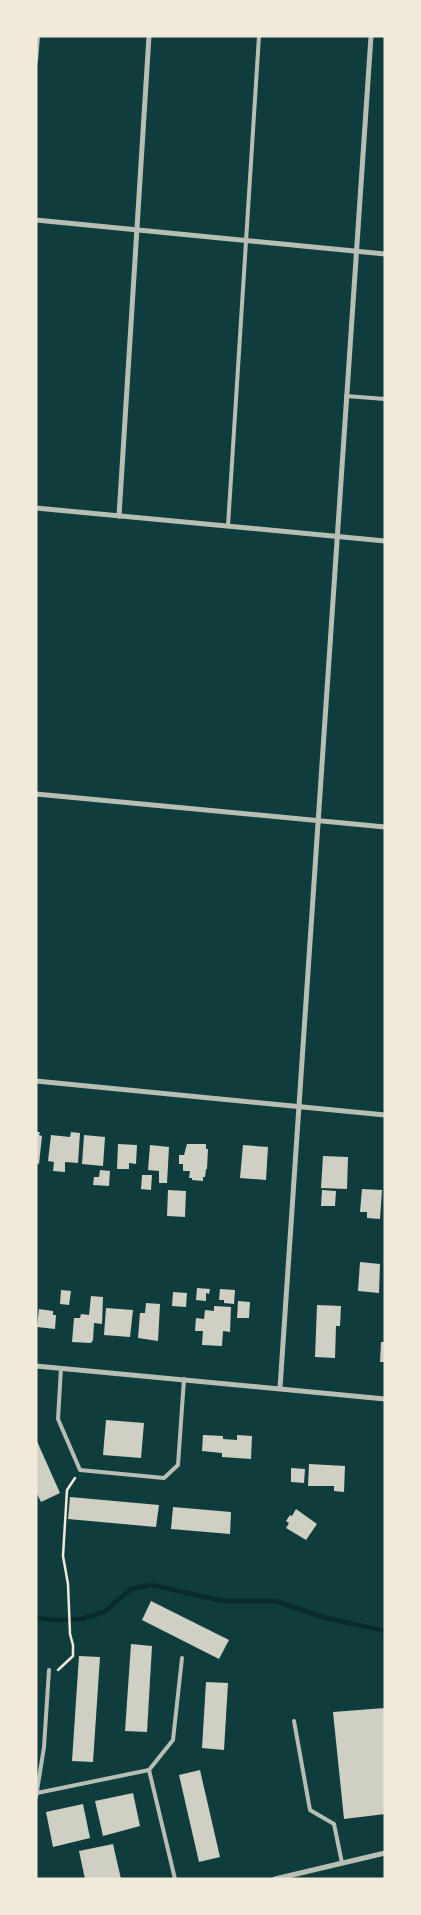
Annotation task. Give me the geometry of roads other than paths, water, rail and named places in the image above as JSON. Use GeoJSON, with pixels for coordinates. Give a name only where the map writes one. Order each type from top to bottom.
{"type":"FeatureCollection","features":[{"type":"Feature","properties":{"kind":"street"},"geometry":{"type":"LineString","coordinates":[[119,516],[149,36]]}},
{"type":"Feature","properties":{"kind":"street"},"geometry":{"type":"LineString","coordinates":[[280,1388],[370,36]]}},
{"type":"Feature","properties":{"kind":"street"},"geometry":{"type":"LineString","coordinates":[[36,220],[385,254]]}},
{"type":"Feature","properties":{"kind":"street"},"geometry":{"type":"LineString","coordinates":[[36,508],[385,541]]}},
{"type":"Feature","properties":{"kind":"street"},"geometry":{"type":"LineString","coordinates":[[36,794],[385,827]]}},
{"type":"Feature","properties":{"kind":"street"},"geometry":{"type":"LineString","coordinates":[[36,1081],[385,1115]]}},
{"type":"Feature","properties":{"kind":"street"},"geometry":{"type":"LineString","coordinates":[[36,1366],[385,1399]]}},
{"type":"Feature","properties":{"kind":"street"},"geometry":{"type":"LineString","coordinates":[[275,1879],[385,1853]]}},
{"type":"Feature","properties":{"kind":"lane"},"geometry":{"type":"LineString","coordinates":[[36,61],[38,36]]}},
{"type":"Feature","properties":{"kind":"lane"},"geometry":{"type":"LineString","coordinates":[[228,526],[259,36]]}},
{"type":"Feature","properties":{"kind":"lane"},"geometry":{"type":"LineString","coordinates":[[346,396],[385,399]]}},
{"type":"Feature","properties":{"kind":"lane"},"geometry":{"type":"LineString","coordinates":[[61,1368],[58,1419],[80,1470],[164,1478],[178,1465],[184,1380]]}},
{"type":"Feature","properties":{"kind":"lane"},"geometry":{"type":"LineString","coordinates":[[37,1793],[149,1770],[173,1740],[182,1658]]}},
{"type":"Feature","properties":{"kind":"lane"},"geometry":{"type":"LineString","coordinates":[[36,1797],[44,1747],[49,1670]]}},
{"type":"Feature","properties":{"kind":"lane"},"geometry":{"type":"LineString","coordinates":[[294,1721],[310,1810],[334,1824],[342,1863]]}},
{"type":"Feature","properties":{"kind":"lane"},"geometry":{"type":"LineString","coordinates":[[149,1770],[175,1879]]}},
{"type":"Feature","properties":{"kind":"waterway"},"geometry":{"type":"LineString","coordinates":[[36,1618],[57,1620],[81,1619],[104,1612],[131,1589],[152,1585],[223,1601],[275,1601],[326,1618],[385,1631]]}}]}
